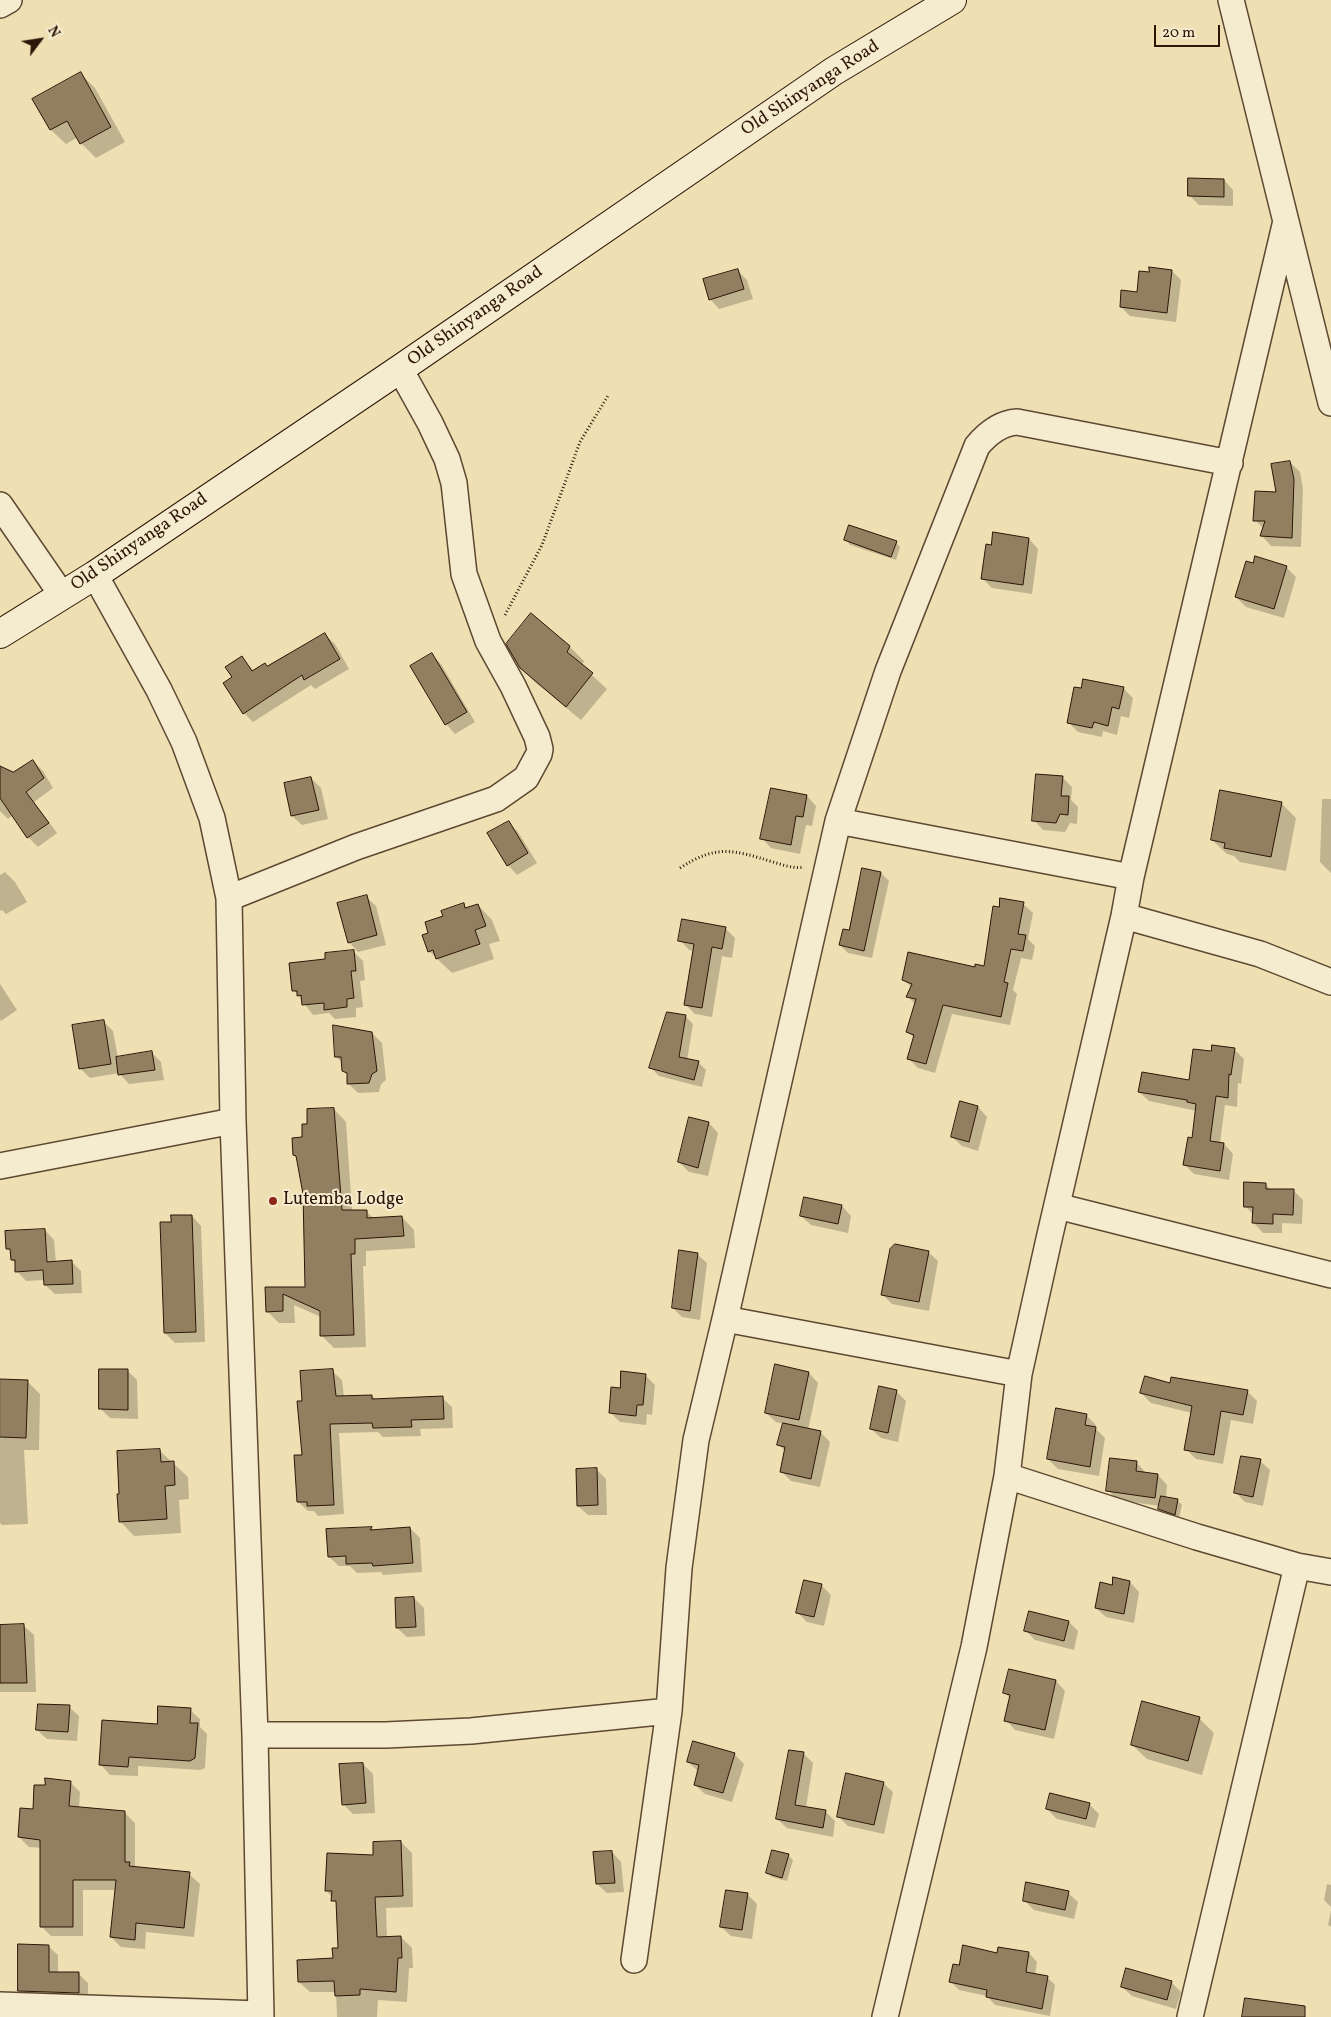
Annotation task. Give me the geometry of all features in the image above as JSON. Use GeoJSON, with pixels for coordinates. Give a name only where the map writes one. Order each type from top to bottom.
{"type":"FeatureCollection","features":[{"type":"Feature","properties":{"kind":"main road","name":"Old Shinyanga Road"},"geometry":{"type":"LineString","coordinates":[[0,634],[95,575],[400,369],[834,70],[952,0]]}},
{"type":"Feature","properties":{"kind":"street"},"geometry":{"type":"LineString","coordinates":[[0,6],[9,0]]}},
{"type":"Feature","properties":{"kind":"street"},"geometry":{"type":"LineString","coordinates":[[1231,0],[1285,225],[1331,403]]}},
{"type":"Feature","properties":{"kind":"street"},"geometry":{"type":"LineString","coordinates":[[885,2017],[974,1647],[1007,1476],[1020,1374],[1124,916],[1130,877],[1230,463],[1285,225]]}},
{"type":"Feature","properties":{"kind":"street"},"geometry":{"type":"LineString","coordinates":[[230,898],[356,847],[496,799],[526,778],[539,754],[537,737],[513,686],[488,641],[464,574],[454,483],[447,459],[430,423],[400,369]]}},
{"type":"Feature","properties":{"kind":"street"},"geometry":{"type":"LineString","coordinates":[[634,1960],[669,1711],[679,1568],[696,1440],[838,821],[888,671],[977,446],[983,439],[1006,424],[1017,422],[1230,463]]}},
{"type":"Feature","properties":{"kind":"street"},"geometry":{"type":"LineString","coordinates":[[0,505],[62,595]]}},
{"type":"Feature","properties":{"kind":"street"},"geometry":{"type":"LineString","coordinates":[[0,2005],[260,2016],[255,1735],[233,1121],[230,898],[212,818],[184,742],[159,690],[95,575]]}},
{"type":"Feature","properties":{"kind":"street"},"geometry":{"type":"LineString","coordinates":[[838,821],[1130,877]]}},
{"type":"Feature","properties":{"kind":"street"},"geometry":{"type":"LineString","coordinates":[[1124,916],[1260,954],[1331,982]]}},
{"type":"Feature","properties":{"kind":"street"},"geometry":{"type":"LineString","coordinates":[[0,1166],[233,1121]]}},
{"type":"Feature","properties":{"kind":"street"},"geometry":{"type":"LineString","coordinates":[[1057,1206],[1331,1275]]}},
{"type":"Feature","properties":{"kind":"street"},"geometry":{"type":"LineString","coordinates":[[725,1319],[1020,1374]]}},
{"type":"Feature","properties":{"kind":"street"},"geometry":{"type":"LineString","coordinates":[[1007,1476],[1159,1526],[1297,1566],[1331,1572]]}},
{"type":"Feature","properties":{"kind":"street"},"geometry":{"type":"LineString","coordinates":[[1190,2017],[1297,1566]]}},
{"type":"Feature","properties":{"kind":"street"},"geometry":{"type":"LineString","coordinates":[[255,1735],[386,1735],[471,1731],[669,1711]]}},
{"type":"Feature","properties":{"kind":"path"},"geometry":{"type":"LineString","coordinates":[[488,641],[504,617],[542,545],[575,452],[609,394]]}},
{"type":"Feature","properties":{"kind":"path"},"geometry":{"type":"LineString","coordinates":[[680,868],[701,856],[725,851],[735,851],[793,867],[806,866],[830,856]]}},
{"type":"Feature","properties":{"kind":"building"},"geometry":{"type":"Polygon","coordinates":[[[81,72],[111,127],[80,144],[67,121],[50,130],[32,99],[81,72]]]}},
{"type":"Feature","properties":{"kind":"building"},"geometry":{"type":"Polygon","coordinates":[[[1188,178],[1224,179],[1224,197],[1188,196],[1188,178]]]}},
{"type":"Feature","properties":{"kind":"building"},"geometry":{"type":"Polygon","coordinates":[[[1149,267],[1172,270],[1167,313],[1120,307],[1121,290],[1137,292],[1139,271],[1149,272],[1149,267]]]}},
{"type":"Feature","properties":{"kind":"building"},"geometry":{"type":"Polygon","coordinates":[[[738,269],[744,289],[709,300],[703,279],[738,269]]]}},
{"type":"Feature","properties":{"kind":"building"},"geometry":{"type":"Polygon","coordinates":[[[1290,461],[1294,479],[1292,538],[1260,536],[1265,521],[1253,521],[1255,491],[1276,492],[1271,464],[1290,461]]]}},
{"type":"Feature","properties":{"kind":"building"},"geometry":{"type":"Polygon","coordinates":[[[849,525],[897,541],[891,557],[844,540],[849,525]]]}},
{"type":"Feature","properties":{"kind":"building"},"geometry":{"type":"Polygon","coordinates":[[[993,532],[1029,538],[1023,585],[981,579],[986,544],[991,545],[993,532]]]}},
{"type":"Feature","properties":{"kind":"building"},"geometry":{"type":"Polygon","coordinates":[[[1255,556],[1287,566],[1274,609],[1235,597],[1246,561],[1253,563],[1255,556]]]}},
{"type":"Feature","properties":{"kind":"building"},"geometry":{"type":"Polygon","coordinates":[[[531,613],[570,646],[567,652],[593,673],[566,707],[520,668],[506,644],[531,613]]]}},
{"type":"Feature","properties":{"kind":"building"},"geometry":{"type":"Polygon","coordinates":[[[325,633],[340,659],[304,680],[302,675],[243,714],[223,683],[232,677],[225,667],[242,656],[252,671],[265,663],[267,666],[325,633]]]}},
{"type":"Feature","properties":{"kind":"building"},"geometry":{"type":"Polygon","coordinates":[[[432,653],[467,712],[445,725],[410,666],[432,653]]]}},
{"type":"Feature","properties":{"kind":"building"},"geometry":{"type":"Polygon","coordinates":[[[1083,679],[1124,687],[1119,709],[1112,707],[1108,726],[1094,722],[1092,728],[1067,723],[1074,687],[1081,688],[1083,679]]]}},
{"type":"Feature","properties":{"kind":"building"},"geometry":{"type":"Polygon","coordinates":[[[33,760],[44,778],[26,792],[49,823],[27,838],[0,798],[0,766],[13,772],[33,760]]]}},
{"type":"Feature","properties":{"kind":"building"},"geometry":{"type":"Polygon","coordinates":[[[1036,774],[1063,776],[1061,796],[1069,796],[1068,815],[1060,814],[1056,823],[1032,821],[1036,774]]]}},
{"type":"Feature","properties":{"kind":"building"},"geometry":{"type":"Polygon","coordinates":[[[311,777],[319,810],[291,816],[284,783],[311,777]]]}},
{"type":"Feature","properties":{"kind":"building"},"geometry":{"type":"Polygon","coordinates":[[[771,788],[807,795],[803,817],[796,816],[791,845],[760,839],[771,788]]]}},
{"type":"Feature","properties":{"kind":"building"},"geometry":{"type":"Polygon","coordinates":[[[1220,790],[1282,802],[1271,857],[1224,848],[1225,843],[1211,840],[1220,790]]]}},
{"type":"Feature","properties":{"kind":"building"},"geometry":{"type":"Polygon","coordinates":[[[509,821],[528,853],[507,866],[487,833],[509,821]]]}},
{"type":"Feature","properties":{"kind":"building"},"geometry":{"type":"Polygon","coordinates":[[[862,868],[881,872],[864,951],[839,945],[843,929],[849,930],[862,868]]]}},
{"type":"Feature","properties":{"kind":"building"},"geometry":{"type":"Polygon","coordinates":[[[367,895],[377,935],[348,943],[337,903],[367,895]]]}},
{"type":"Feature","properties":{"kind":"building"},"geometry":{"type":"Polygon","coordinates":[[[1000,898],[1024,902],[1018,934],[1026,935],[1023,951],[1011,949],[1004,982],[1008,983],[1001,1017],[943,1005],[926,1064],[907,1059],[914,1035],[906,1032],[916,999],[906,997],[912,984],[902,980],[908,952],[975,967],[975,964],[984,966],[993,906],[999,907],[1000,898]]]}},
{"type":"Feature","properties":{"kind":"building"},"geometry":{"type":"Polygon","coordinates":[[[464,903],[465,908],[478,904],[486,926],[475,930],[480,944],[436,959],[433,950],[428,952],[422,935],[428,933],[425,922],[443,916],[441,911],[464,903]]]}},
{"type":"Feature","properties":{"kind":"building"},"geometry":{"type":"Polygon","coordinates":[[[682,919],[726,927],[722,949],[712,947],[702,1008],[684,1005],[694,944],[678,941],[682,919]]]}},
{"type":"Feature","properties":{"kind":"building"},"geometry":{"type":"Polygon","coordinates":[[[354,950],[356,971],[351,971],[354,998],[347,999],[347,1007],[324,1010],[324,1003],[302,1005],[301,995],[297,996],[297,991],[292,991],[289,963],[325,959],[325,953],[354,950]]]}},
{"type":"Feature","properties":{"kind":"building"},"geometry":{"type":"Polygon","coordinates":[[[667,1012],[686,1015],[679,1057],[699,1061],[694,1080],[649,1068],[667,1012]]]}},
{"type":"Feature","properties":{"kind":"building"},"geometry":{"type":"Polygon","coordinates":[[[104,1020],[111,1064],[79,1069],[72,1025],[104,1020]]]}},
{"type":"Feature","properties":{"kind":"building"},"geometry":{"type":"Polygon","coordinates":[[[333,1025],[372,1032],[377,1071],[372,1074],[369,1083],[347,1084],[347,1073],[342,1071],[341,1057],[335,1057],[333,1025]]]}},
{"type":"Feature","properties":{"kind":"building"},"geometry":{"type":"Polygon","coordinates":[[[1212,1045],[1235,1048],[1231,1075],[1229,1074],[1228,1098],[1216,1096],[1210,1141],[1224,1143],[1220,1171],[1183,1165],[1188,1137],[1192,1138],[1196,1104],[1187,1102],[1187,1100],[1138,1092],[1142,1072],[1189,1080],[1193,1049],[1211,1051],[1212,1045]]]}},
{"type":"Feature","properties":{"kind":"building"},"geometry":{"type":"Polygon","coordinates":[[[152,1051],[155,1070],[118,1075],[116,1057],[152,1051]]]}},
{"type":"Feature","properties":{"kind":"building"},"geometry":{"type":"Polygon","coordinates":[[[960,1101],[978,1106],[969,1142],[951,1137],[960,1101]]]}},
{"type":"Feature","properties":{"kind":"building"},"geometry":{"type":"Polygon","coordinates":[[[334,1108],[342,1210],[367,1210],[367,1218],[402,1216],[404,1236],[355,1239],[355,1254],[351,1254],[354,1335],[320,1336],[320,1311],[283,1294],[283,1311],[266,1312],[265,1287],[305,1287],[303,1194],[296,1156],[293,1155],[292,1138],[302,1137],[302,1124],[307,1124],[307,1109],[334,1108]]]}},
{"type":"Feature","properties":{"kind":"building"},"geometry":{"type":"Polygon","coordinates":[[[689,1117],[709,1122],[698,1168],[678,1162],[689,1117]]]}},
{"type":"Feature","properties":{"kind":"building"},"geometry":{"type":"Polygon","coordinates":[[[1244,1182],[1266,1183],[1266,1189],[1294,1189],[1293,1215],[1273,1214],[1273,1224],[1252,1223],[1253,1207],[1244,1207],[1244,1182]]]}},
{"type":"Feature","properties":{"kind":"building"},"geometry":{"type":"Polygon","coordinates":[[[804,1197],[842,1205],[838,1224],[800,1216],[804,1197]]]}},
{"type":"Feature","properties":{"kind":"building"},"geometry":{"type":"Polygon","coordinates":[[[171,1215],[192,1215],[196,1332],[164,1333],[160,1222],[171,1222],[171,1215]]]}},
{"type":"Feature","properties":{"kind":"building"},"geometry":{"type":"Polygon","coordinates":[[[45,1229],[47,1262],[72,1260],[73,1284],[44,1285],[43,1270],[15,1272],[15,1260],[11,1260],[10,1249],[6,1249],[5,1231],[45,1229]]]}},
{"type":"Feature","properties":{"kind":"building"},"geometry":{"type":"Polygon","coordinates":[[[895,1244],[929,1251],[919,1302],[881,1295],[890,1249],[895,1244]]]}},
{"type":"Feature","properties":{"kind":"building"},"geometry":{"type":"Polygon","coordinates":[[[679,1250],[698,1253],[690,1311],[672,1308],[679,1250]]]}},
{"type":"Feature","properties":{"kind":"building"},"geometry":{"type":"Polygon","coordinates":[[[775,1364],[809,1372],[799,1420],[765,1413],[775,1364]]]}},
{"type":"Feature","properties":{"kind":"building"},"geometry":{"type":"Polygon","coordinates":[[[99,1369],[128,1369],[128,1410],[99,1409],[99,1369]]]}},
{"type":"Feature","properties":{"kind":"building"},"geometry":{"type":"Polygon","coordinates":[[[333,1369],[336,1396],[372,1395],[372,1399],[443,1396],[444,1419],[411,1420],[412,1427],[373,1428],[372,1423],[330,1424],[334,1505],[307,1506],[307,1502],[297,1502],[294,1455],[302,1455],[297,1401],[302,1401],[300,1371],[333,1369]]]}},
{"type":"Feature","properties":{"kind":"building"},"geometry":{"type":"Polygon","coordinates":[[[621,1371],[646,1374],[643,1405],[637,1405],[636,1416],[609,1413],[611,1387],[620,1388],[621,1371]]]}},
{"type":"Feature","properties":{"kind":"building"},"geometry":{"type":"Polygon","coordinates":[[[1145,1376],[1170,1383],[1171,1377],[1248,1390],[1243,1415],[1221,1411],[1214,1455],[1184,1450],[1192,1406],[1140,1393],[1145,1376]]]}},
{"type":"Feature","properties":{"kind":"building"},"geometry":{"type":"Polygon","coordinates":[[[0,1379],[28,1380],[26,1438],[0,1437],[0,1379]]]}},
{"type":"Feature","properties":{"kind":"building"},"geometry":{"type":"Polygon","coordinates":[[[879,1386],[897,1390],[888,1433],[870,1429],[879,1386]]]}},
{"type":"Feature","properties":{"kind":"building"},"geometry":{"type":"Polygon","coordinates":[[[1056,1408],[1087,1414],[1085,1425],[1096,1427],[1090,1467],[1047,1459],[1056,1408]]]}},
{"type":"Feature","properties":{"kind":"building"},"geometry":{"type":"Polygon","coordinates":[[[783,1423],[821,1431],[811,1479],[780,1472],[785,1447],[777,1445],[783,1423]]]}},
{"type":"Feature","properties":{"kind":"building"},"geometry":{"type":"Polygon","coordinates":[[[160,1449],[161,1462],[174,1461],[175,1485],[165,1486],[167,1519],[119,1522],[117,1451],[160,1449]]]}},
{"type":"Feature","properties":{"kind":"building"},"geometry":{"type":"Polygon","coordinates":[[[1241,1456],[1261,1459],[1253,1497],[1234,1493],[1241,1456]]]}},
{"type":"Feature","properties":{"kind":"building"},"geometry":{"type":"Polygon","coordinates":[[[1110,1458],[1137,1461],[1136,1471],[1158,1474],[1155,1498],[1106,1491],[1110,1458]]]}},
{"type":"Feature","properties":{"kind":"building"},"geometry":{"type":"Polygon","coordinates":[[[597,1468],[598,1505],[577,1506],[576,1469],[597,1468]]]}},
{"type":"Feature","properties":{"kind":"building"},"geometry":{"type":"Polygon","coordinates":[[[1161,1496],[1178,1499],[1175,1515],[1158,1509],[1161,1496]]]}},
{"type":"Feature","properties":{"kind":"building"},"geometry":{"type":"Polygon","coordinates":[[[372,1527],[370,1530],[410,1527],[413,1563],[373,1566],[372,1563],[346,1564],[346,1556],[328,1557],[326,1529],[372,1527]]]}},
{"type":"Feature","properties":{"kind":"building"},"geometry":{"type":"Polygon","coordinates":[[[1113,1577],[1130,1581],[1124,1614],[1095,1608],[1100,1582],[1112,1585],[1113,1577]]]}},
{"type":"Feature","properties":{"kind":"building"},"geometry":{"type":"Polygon","coordinates":[[[804,1580],[822,1584],[814,1617],[796,1613],[804,1580]]]}},
{"type":"Feature","properties":{"kind":"building"},"geometry":{"type":"Polygon","coordinates":[[[414,1597],[416,1627],[396,1628],[395,1598],[414,1597]]]}},
{"type":"Feature","properties":{"kind":"building"},"geometry":{"type":"Polygon","coordinates":[[[1029,1611],[1069,1621],[1064,1641],[1024,1631],[1029,1611]]]}},
{"type":"Feature","properties":{"kind":"building"},"geometry":{"type":"Polygon","coordinates":[[[24,1624],[27,1683],[0,1683],[0,1625],[24,1624]]]}},
{"type":"Feature","properties":{"kind":"building"},"geometry":{"type":"Polygon","coordinates":[[[1009,1669],[1056,1680],[1045,1730],[1004,1721],[1010,1695],[1003,1693],[1009,1669]]]}},
{"type":"Feature","properties":{"kind":"building"},"geometry":{"type":"Polygon","coordinates":[[[1142,1701],[1200,1717],[1188,1761],[1131,1745],[1142,1701]]]}},
{"type":"Feature","properties":{"kind":"building"},"geometry":{"type":"Polygon","coordinates":[[[38,1704],[70,1705],[68,1732],[36,1730],[38,1704]]]}},
{"type":"Feature","properties":{"kind":"building"},"geometry":{"type":"Polygon","coordinates":[[[158,1706],[191,1708],[190,1723],[198,1723],[195,1758],[190,1761],[129,1757],[128,1767],[99,1765],[102,1720],[157,1724],[158,1706]]]}},
{"type":"Feature","properties":{"kind":"building"},"geometry":{"type":"Polygon","coordinates":[[[693,1741],[735,1753],[723,1793],[694,1785],[699,1765],[687,1762],[693,1741]]]}},
{"type":"Feature","properties":{"kind":"building"},"geometry":{"type":"Polygon","coordinates":[[[789,1750],[804,1752],[795,1805],[826,1810],[823,1828],[776,1819],[789,1750]]]}},
{"type":"Feature","properties":{"kind":"building"},"geometry":{"type":"Polygon","coordinates":[[[363,1763],[366,1803],[342,1805],[339,1764],[363,1763]]]}},
{"type":"Feature","properties":{"kind":"building"},"geometry":{"type":"Polygon","coordinates":[[[846,1773],[884,1782],[874,1825],[837,1817],[846,1773]]]}},
{"type":"Feature","properties":{"kind":"building"},"geometry":{"type":"Polygon","coordinates":[[[45,1778],[71,1781],[69,1806],[125,1811],[125,1862],[130,1862],[129,1866],[190,1872],[184,1928],[136,1923],[135,1940],[110,1937],[116,1880],[73,1880],[73,1927],[40,1927],[40,1840],[18,1837],[20,1808],[33,1809],[34,1785],[45,1785],[45,1778]]]}},
{"type":"Feature","properties":{"kind":"building"},"geometry":{"type":"Polygon","coordinates":[[[1050,1793],[1090,1803],[1086,1819],[1046,1809],[1050,1793]]]}},
{"type":"Feature","properties":{"kind":"building"},"geometry":{"type":"Polygon","coordinates":[[[401,1841],[403,1896],[375,1897],[377,1937],[401,1936],[402,1958],[398,1958],[396,1992],[360,1989],[360,1995],[335,1996],[334,1981],[298,1982],[297,1960],[333,1958],[332,1948],[338,1948],[336,1901],[331,1901],[332,1891],[325,1891],[327,1853],[373,1855],[373,1842],[401,1841]]]}},
{"type":"Feature","properties":{"kind":"building"},"geometry":{"type":"Polygon","coordinates":[[[772,1850],[789,1854],[782,1878],[766,1873],[772,1850]]]}},
{"type":"Feature","properties":{"kind":"building"},"geometry":{"type":"Polygon","coordinates":[[[612,1851],[615,1883],[596,1884],[593,1852],[612,1851]]]}},
{"type":"Feature","properties":{"kind":"building"},"geometry":{"type":"Polygon","coordinates":[[[1026,1882],[1069,1891],[1065,1910],[1023,1901],[1026,1882]]]}},
{"type":"Feature","properties":{"kind":"building"},"geometry":{"type":"Polygon","coordinates":[[[726,1890],[748,1893],[742,1930],[720,1927],[726,1890]]]}},
{"type":"Feature","properties":{"kind":"building"},"geometry":{"type":"Polygon","coordinates":[[[18,1944],[49,1945],[49,1972],[79,1972],[79,1993],[18,1991],[18,1944]]]}},
{"type":"Feature","properties":{"kind":"building"},"geometry":{"type":"Polygon","coordinates":[[[963,1945],[997,1953],[998,1947],[1029,1952],[1026,1972],[1048,1976],[1042,2009],[986,1997],[987,1990],[949,1982],[953,1964],[959,1965],[963,1945]]]}},
{"type":"Feature","properties":{"kind":"building"},"geometry":{"type":"Polygon","coordinates":[[[1126,1968],[1172,1981],[1167,2000],[1121,1987],[1126,1968]]]}},
{"type":"Feature","properties":{"kind":"building"},"geometry":{"type":"Polygon","coordinates":[[[1245,1998],[1305,2006],[1305,2017],[1242,2017],[1245,1998]]]}},
{"type":"Feature","properties":{"kind":"place","name":"Lutemba Lodge"},"geometry":{"type":"Point","coordinates":[273,1201]}}]}
